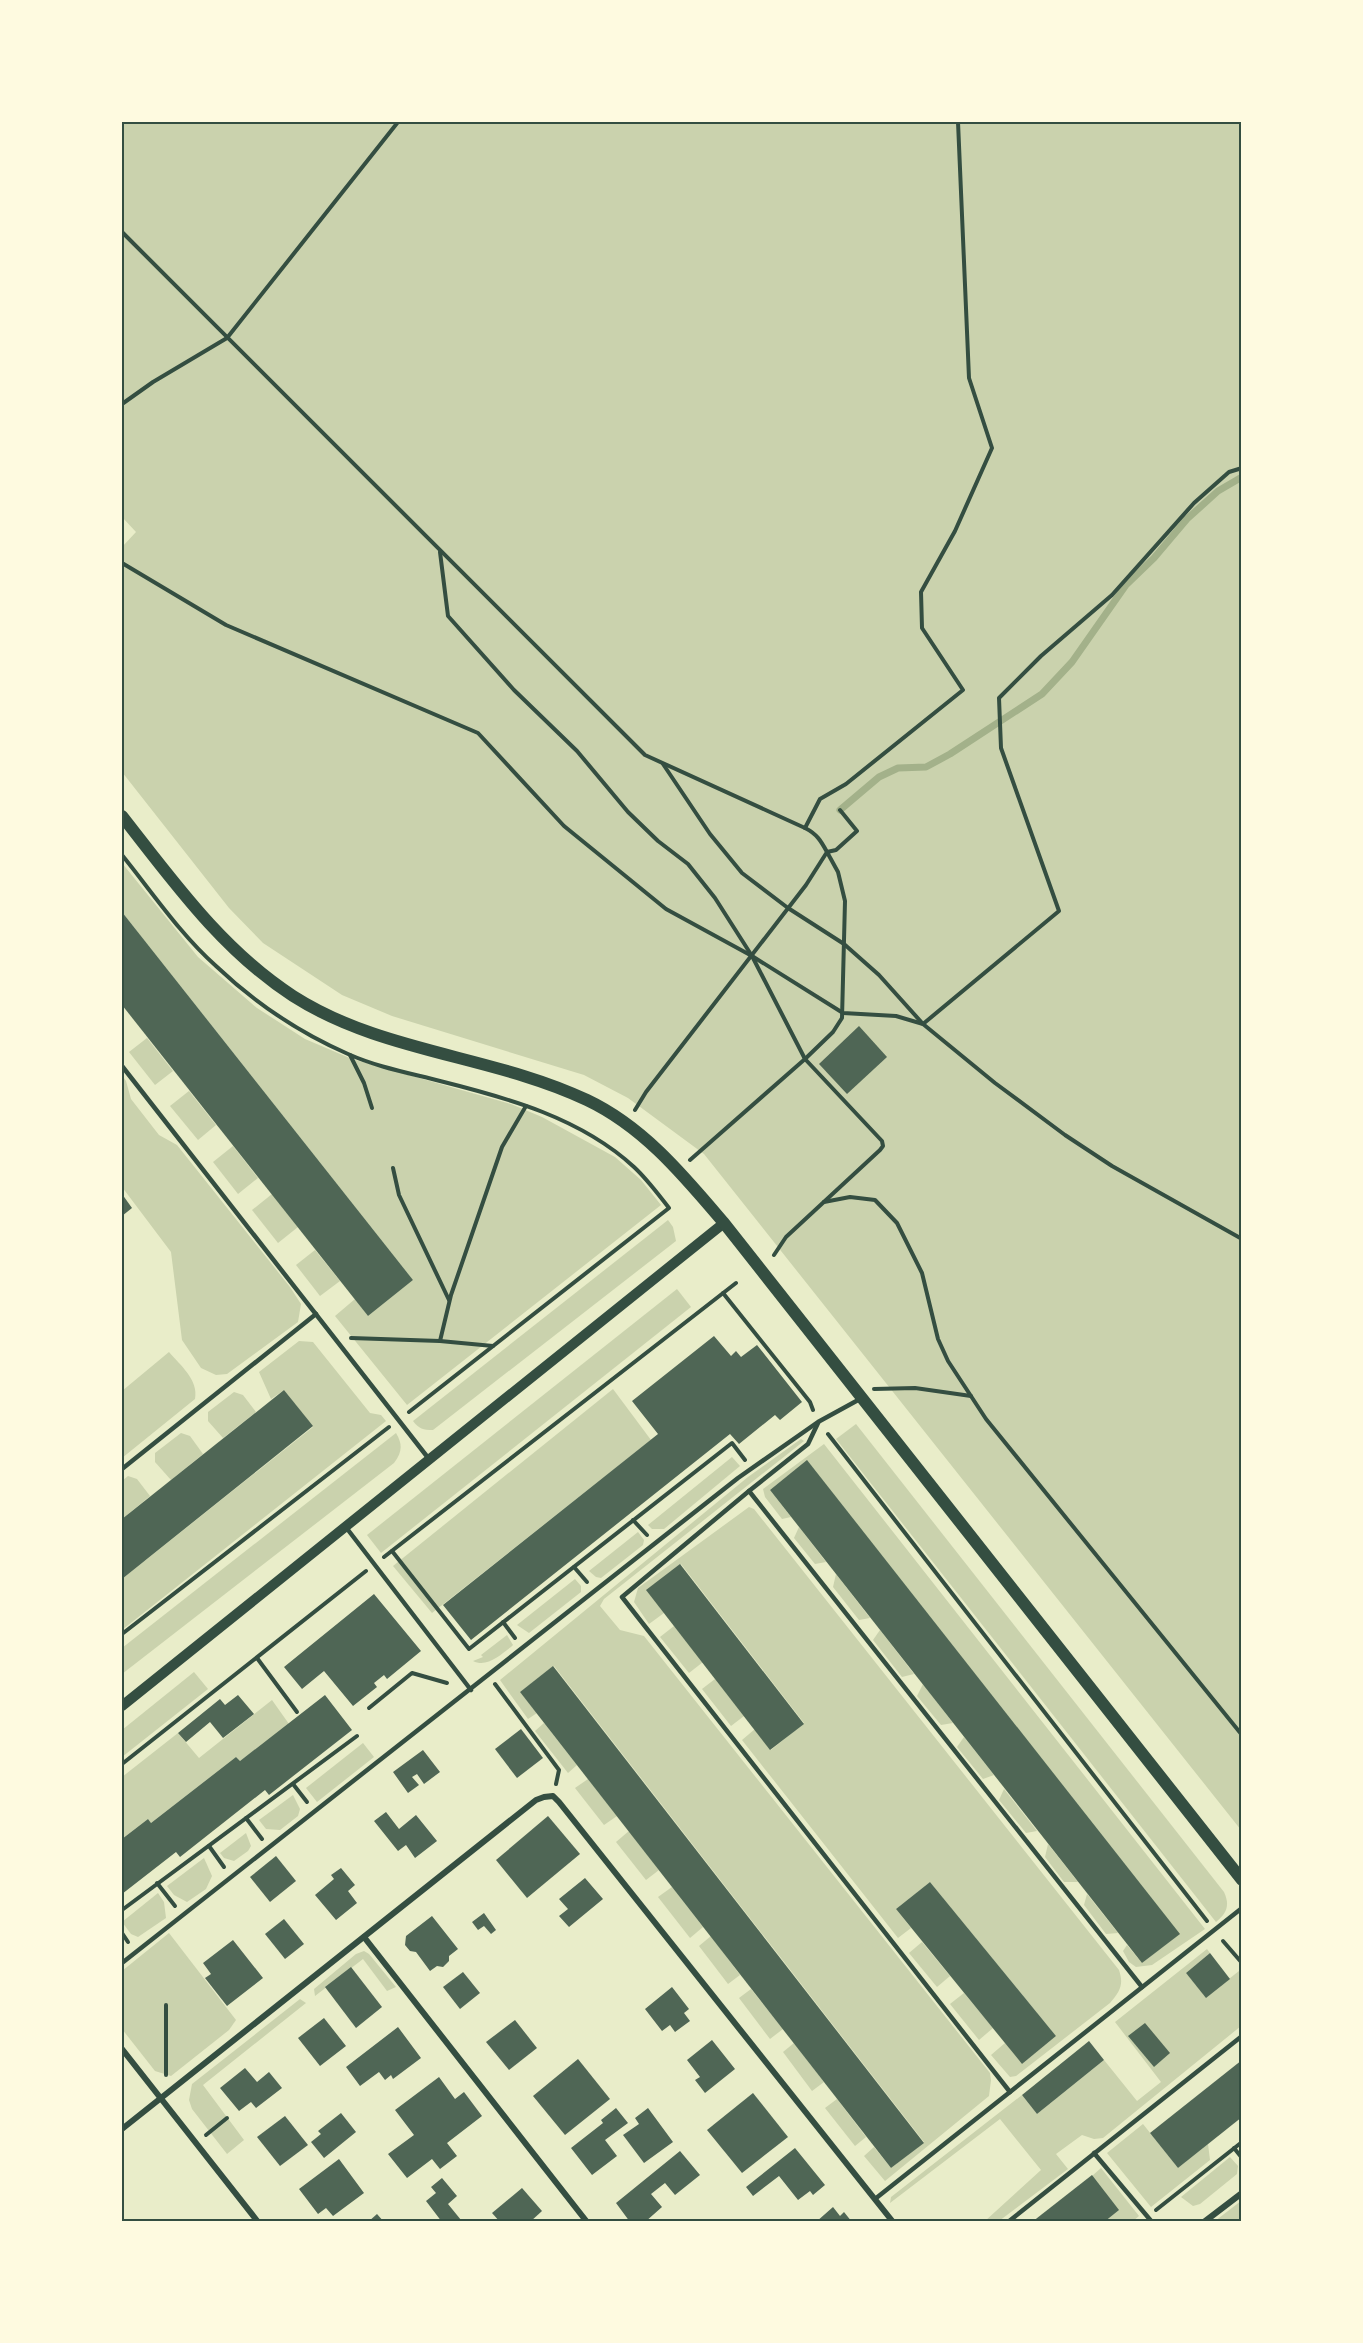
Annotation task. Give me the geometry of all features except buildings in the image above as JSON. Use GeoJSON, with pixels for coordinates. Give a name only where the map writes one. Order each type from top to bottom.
{"type":"FeatureCollection","features":[{"type":"Feature","properties":{"kind":"main road"},"geometry":{"type":"LineString","coordinates":[[122,816],[220,936],[249,964],[293,996],[329,1016],[360,1029],[556,1087],[589,1101],[623,1122],[655,1146],[724,1223],[1242,1880]]}},
{"type":"Feature","properties":{"kind":"street"},"geometry":{"type":"LineString","coordinates":[[122,1706],[724,1223]]}},
{"type":"Feature","properties":{"kind":"street"},"geometry":{"type":"LineString","coordinates":[[122,2129],[536,1800],[553,1796],[893,2222]]}},
{"type":"Feature","properties":{"kind":"street"},"geometry":{"type":"LineString","coordinates":[[364,1937],[587,2222]]}},
{"type":"Feature","properties":{"kind":"street"},"geometry":{"type":"LineString","coordinates":[[122,2049],[164,2096],[196,2143],[258,2222]]}},
{"type":"Feature","properties":{"kind":"street"},"geometry":{"type":"LineString","coordinates":[[1204,2222],[1242,2193]]}},
{"type":"Feature","properties":{"kind":"lane"},"geometry":{"type":"LineString","coordinates":[[122,1066],[429,1459]]}},
{"type":"Feature","properties":{"kind":"lane"},"geometry":{"type":"LineString","coordinates":[[122,1469],[316,1314]]}},
{"type":"Feature","properties":{"kind":"lane"},"geometry":{"type":"LineString","coordinates":[[122,1963],[752,1468],[818,1422],[861,1398]]}},
{"type":"Feature","properties":{"kind":"lane"},"geometry":{"type":"LineString","coordinates":[[818,1422],[808,1444],[622,1598],[1010,2092]]}},
{"type":"Feature","properties":{"kind":"lane"},"geometry":{"type":"LineString","coordinates":[[749,1491],[1142,1988]]}},
{"type":"Feature","properties":{"kind":"lane"},"geometry":{"type":"LineString","coordinates":[[345,1526],[471,1690]]}},
{"type":"Feature","properties":{"kind":"lane"},"geometry":{"type":"LineString","coordinates":[[875,2199],[1242,1908]]}},
{"type":"Feature","properties":{"kind":"lane"},"geometry":{"type":"LineString","coordinates":[[1008,2222],[1242,2036]]}},
{"type":"Feature","properties":{"kind":"lane"},"geometry":{"type":"LineString","coordinates":[[1094,2153],[1152,2222]]}},
{"type":"Feature","properties":{"kind":"path"},"geometry":{"type":"LineString","coordinates":[[122,404],[153,382],[227,338],[398,122]]}},
{"type":"Feature","properties":{"kind":"path"},"geometry":{"type":"LineString","coordinates":[[805,828],[820,799],[846,784],[963,690],[922,628],[921,592],[955,531],[992,448],[969,378],[958,122]]}},
{"type":"Feature","properties":{"kind":"path"},"geometry":{"type":"LineString","coordinates":[[122,232],[645,755],[818,836],[838,872],[844,892],[843,1013],[839,1025],[805,1059],[678,1170]]}},
{"type":"Feature","properties":{"kind":"path"},"geometry":{"type":"LineString","coordinates":[[924,1024],[1059,911],[1000,748],[999,698],[1041,656],[1112,595],[1194,503],[1229,472],[1242,468]]}},
{"type":"Feature","properties":{"kind":"path"},"geometry":{"type":"LineString","coordinates":[[439,550],[448,616],[514,690],[577,751],[628,812],[688,864],[715,898],[752,956],[805,1059],[882,1141],[883,1146],[880,1150],[783,1240],[774,1255]]}},
{"type":"Feature","properties":{"kind":"path"},"geometry":{"type":"LineString","coordinates":[[122,563],[226,625],[478,734],[564,826],[666,909],[752,956],[843,1013],[896,1016],[924,1024]]}},
{"type":"Feature","properties":{"kind":"path"},"geometry":{"type":"LineString","coordinates":[[663,764],[710,834],[742,873],[788,908],[844,944],[879,975],[924,1024],[995,1083],[1065,1135],[1112,1166],[1242,1239]]}},
{"type":"Feature","properties":{"kind":"path"},"geometry":{"type":"LineString","coordinates":[[636,1108],[788,908],[827,852],[836,849],[857,831],[840,810]]}},
{"type":"Feature","properties":{"kind":"path"},"geometry":{"type":"LineString","coordinates":[[349,1055],[364,1083],[372,1108]]}},
{"type":"Feature","properties":{"kind":"path"},"geometry":{"type":"LineString","coordinates":[[440,1341],[450,1301],[502,1147],[526,1106]]}},
{"type":"Feature","properties":{"kind":"path"},"geometry":{"type":"LineString","coordinates":[[393,1168],[399,1195],[450,1301]]}},
{"type":"Feature","properties":{"kind":"path"},"geometry":{"type":"LineString","coordinates":[[823,1202],[850,1197],[875,1200],[897,1223],[922,1273],[938,1340],[948,1361],[986,1419],[1242,1735]]}},
{"type":"Feature","properties":{"kind":"path"},"geometry":{"type":"LineString","coordinates":[[736,1283],[392,1551],[470,1649],[732,1443],[752,1468]]}},
{"type":"Feature","properties":{"kind":"path"},"geometry":{"type":"LineString","coordinates":[[723,1293],[810,1402],[818,1422],[1242,1963]]}},
{"type":"Feature","properties":{"kind":"path"},"geometry":{"type":"LineString","coordinates":[[335,1338],[440,1341],[494,1346]]}},
{"type":"Feature","properties":{"kind":"path"},"geometry":{"type":"LineString","coordinates":[[861,1398],[876,1388],[891,1387],[971,1396]]}},
{"type":"Feature","properties":{"kind":"path"},"geometry":{"type":"LineString","coordinates":[[122,1764],[375,1565]]}},
{"type":"Feature","properties":{"kind":"path"},"geometry":{"type":"LineString","coordinates":[[574,1567],[594,1591]]}},
{"type":"Feature","properties":{"kind":"path"},"geometry":{"type":"LineString","coordinates":[[256,1658],[297,1712]]}},
{"type":"Feature","properties":{"kind":"path"},"geometry":{"type":"LineString","coordinates":[[369,1708],[412,1673],[471,1690]]}},
{"type":"Feature","properties":{"kind":"path"},"geometry":{"type":"LineString","coordinates":[[489,1675],[559,1770],[553,1796]]}},
{"type":"Feature","properties":{"kind":"path"},"geometry":{"type":"LineString","coordinates":[[122,1910],[357,1736]]}},
{"type":"Feature","properties":{"kind":"path"},"geometry":{"type":"LineString","coordinates":[[293,1784],[315,1812]]}},
{"type":"Feature","properties":{"kind":"path"},"geometry":{"type":"LineString","coordinates":[[246,1818],[269,1848]]}},
{"type":"Feature","properties":{"kind":"path"},"geometry":{"type":"LineString","coordinates":[[209,1846],[231,1878]]}},
{"type":"Feature","properties":{"kind":"path"},"geometry":{"type":"LineString","coordinates":[[157,1883],[182,1916]]}},
{"type":"Feature","properties":{"kind":"path"},"geometry":{"type":"LineString","coordinates":[[164,2096],[166,2005]]}},
{"type":"Feature","properties":{"kind":"path"},"geometry":{"type":"LineString","coordinates":[[196,2143],[227,2118]]}},
{"type":"Feature","properties":{"kind":"path"},"geometry":{"type":"LineString","coordinates":[[1148,2216],[1242,2142]]}},
{"type":"Feature","properties":{"kind":"path"},"geometry":{"type":"LineString","coordinates":[[1233,2148],[1242,2158]]}},
{"type":"Feature","properties":{"kind":"green space"},"geometry":{"type":"Polygon","coordinates":[[[122,122],[1241,122],[1241,1830],[704,1154],[628,1098],[584,1075],[392,1016],[342,995],[263,943],[229,908],[122,772],[122,547],[136,532],[122,517],[122,122]]]}},
{"type":"Feature","properties":{"kind":"green space"},"geometry":{"type":"Polygon","coordinates":[[[122,863],[198,957],[257,1008],[305,1039],[352,1059],[511,1104],[542,1117],[615,1157],[641,1180],[661,1205],[407,1405],[335,1316],[355,1299],[368,1316],[413,1280],[122,912],[122,863]]]}},
{"type":"Feature","properties":{"kind":"green space"},"geometry":{"type":"Polygon","coordinates":[[[147,1038],[173,1071],[155,1085],[129,1052],[147,1038]]]}},
{"type":"Feature","properties":{"kind":"green space"},"geometry":{"type":"Polygon","coordinates":[[[122,1075],[131,1099],[159,1135],[177,1145],[301,1304],[298,1322],[227,1374],[216,1375],[201,1368],[182,1340],[171,1252],[122,1187],[122,1075]]]}},
{"type":"Feature","properties":{"kind":"green space"},"geometry":{"type":"Polygon","coordinates":[[[189,1091],[216,1125],[198,1140],[170,1106],[189,1091]]]}},
{"type":"Feature","properties":{"kind":"green space"},"geometry":{"type":"Polygon","coordinates":[[[233,1146],[258,1178],[238,1194],[213,1162],[233,1146]]]}},
{"type":"Feature","properties":{"kind":"green space"},"geometry":{"type":"Polygon","coordinates":[[[272,1194],[298,1227],[278,1243],[252,1210],[272,1194]]]}},
{"type":"Feature","properties":{"kind":"green space"},"geometry":{"type":"Polygon","coordinates":[[[668,1220],[673,1227],[676,1241],[433,1430],[417,1426],[413,1421],[668,1220]]]}},
{"type":"Feature","properties":{"kind":"green space"},"geometry":{"type":"Polygon","coordinates":[[[315,1250],[340,1281],[320,1296],[296,1265],[315,1250]]]}},
{"type":"Feature","properties":{"kind":"green space"},"geometry":{"type":"Polygon","coordinates":[[[677,1289],[691,1307],[381,1553],[367,1535],[677,1289]]]}},
{"type":"Feature","properties":{"kind":"green space"},"geometry":{"type":"Polygon","coordinates":[[[299,1341],[313,1342],[370,1413],[381,1415],[386,1421],[122,1630],[122,1579],[313,1427],[284,1390],[271,1399],[259,1372],[299,1341]]]}},
{"type":"Feature","properties":{"kind":"green space"},"geometry":{"type":"Polygon","coordinates":[[[169,1352],[191,1379],[195,1399],[122,1458],[122,1391],[169,1352]]]}},
{"type":"Feature","properties":{"kind":"green space"},"geometry":{"type":"Polygon","coordinates":[[[613,1389],[651,1440],[432,1613],[393,1566],[613,1389]]]}},
{"type":"Feature","properties":{"kind":"green space"},"geometry":{"type":"Polygon","coordinates":[[[234,1392],[243,1395],[256,1412],[223,1438],[208,1421],[208,1412],[234,1392]]]}},
{"type":"Feature","properties":{"kind":"green space"},"geometry":{"type":"Polygon","coordinates":[[[856,1424],[1224,1892],[1227,1901],[1226,1908],[1216,1922],[836,1439],[856,1424]]]}},
{"type":"Feature","properties":{"kind":"green space"},"geometry":{"type":"Polygon","coordinates":[[[181,1433],[190,1436],[203,1454],[171,1480],[155,1462],[155,1453],[181,1433]]]}},
{"type":"Feature","properties":{"kind":"green space"},"geometry":{"type":"Polygon","coordinates":[[[396,1433],[401,1448],[394,1463],[122,1674],[122,1648],[396,1433]]]}},
{"type":"Feature","properties":{"kind":"green space"},"geometry":{"type":"Polygon","coordinates":[[[801,1439],[804,1441],[604,1599],[600,1606],[620,1630],[644,1636],[990,2073],[989,2096],[885,2181],[864,2156],[874,2147],[891,2168],[924,2142],[554,1666],[520,1692],[537,1713],[528,1719],[500,1680],[748,1477],[801,1439]]]}},
{"type":"Feature","properties":{"kind":"green space"},"geometry":{"type":"Polygon","coordinates":[[[824,1444],[1205,1929],[1152,1965],[1136,1967],[1129,1962],[1123,1951],[1127,1945],[1142,1963],[1179,1934],[807,1461],[770,1490],[791,1517],[782,1519],[765,1497],[763,1489],[824,1444]]]}},
{"type":"Feature","properties":{"kind":"green space"},"geometry":{"type":"Polygon","coordinates":[[[732,1457],[740,1466],[664,1529],[652,1529],[648,1525],[732,1457]]]}},
{"type":"Feature","properties":{"kind":"green space"},"geometry":{"type":"Polygon","coordinates":[[[128,1476],[137,1479],[150,1496],[122,1519],[122,1481],[128,1476]]]}},
{"type":"Feature","properties":{"kind":"green space"},"geometry":{"type":"Polygon","coordinates":[[[749,1507],[754,1509],[1119,1970],[1120,1988],[1110,2003],[1016,2076],[1010,2077],[991,2055],[1005,2043],[1022,2064],[1056,2036],[930,1882],[896,1909],[911,1928],[898,1938],[742,1740],[755,1729],[771,1750],[804,1723],[681,1564],[664,1613],[649,1624],[634,1602],[638,1588],[749,1507]]]}},
{"type":"Feature","properties":{"kind":"green space"},"geometry":{"type":"Polygon","coordinates":[[[799,1527],[826,1562],[815,1564],[794,1538],[799,1527]]]}},
{"type":"Feature","properties":{"kind":"green space"},"geometry":{"type":"Polygon","coordinates":[[[638,1532],[644,1540],[643,1545],[601,1578],[589,1571],[638,1532]]]}},
{"type":"Feature","properties":{"kind":"green space"},"geometry":{"type":"Polygon","coordinates":[[[836,1574],[870,1618],[859,1620],[833,1587],[836,1574]]]}},
{"type":"Feature","properties":{"kind":"green space"},"geometry":{"type":"Polygon","coordinates":[[[575,1579],[581,1586],[581,1592],[529,1633],[517,1625],[575,1579]]]}},
{"type":"Feature","properties":{"kind":"green space"},"geometry":{"type":"Polygon","coordinates":[[[674,1626],[703,1662],[689,1673],[660,1637],[674,1626]]]}},
{"type":"Feature","properties":{"kind":"green space"},"geometry":{"type":"Polygon","coordinates":[[[880,1630],[914,1674],[902,1677],[873,1640],[880,1630]]]}},
{"type":"Feature","properties":{"kind":"green space"},"geometry":{"type":"Polygon","coordinates":[[[507,1635],[513,1645],[498,1657],[483,1663],[473,1661],[483,1657],[481,1655],[507,1635]]]}},
{"type":"Feature","properties":{"kind":"green space"},"geometry":{"type":"Polygon","coordinates":[[[194,1672],[208,1689],[122,1757],[122,1730],[194,1672]]]}},
{"type":"Feature","properties":{"kind":"green space"},"geometry":{"type":"Polygon","coordinates":[[[715,1679],[744,1716],[731,1726],[702,1689],[715,1679]]]}},
{"type":"Feature","properties":{"kind":"green space"},"geometry":{"type":"Polygon","coordinates":[[[923,1684],[953,1723],[941,1725],[917,1696],[923,1684]]]}},
{"type":"Feature","properties":{"kind":"green space"},"geometry":{"type":"Polygon","coordinates":[[[272,1700],[289,1724],[240,1761],[236,1757],[151,1823],[148,1819],[122,1839],[122,1777],[178,1733],[199,1758],[272,1700]]]}},
{"type":"Feature","properties":{"kind":"green space"},"geometry":{"type":"Polygon","coordinates":[[[544,1723],[577,1765],[568,1773],[535,1731],[544,1723]]]}},
{"type":"Feature","properties":{"kind":"green space"},"geometry":{"type":"Polygon","coordinates":[[[964,1737],[994,1775],[983,1779],[957,1747],[964,1737]]]}},
{"type":"Feature","properties":{"kind":"green space"},"geometry":{"type":"Polygon","coordinates":[[[363,1743],[374,1757],[317,1802],[306,1788],[363,1743]]]}},
{"type":"Feature","properties":{"kind":"green space"},"geometry":{"type":"Polygon","coordinates":[[[588,1779],[617,1816],[604,1825],[575,1788],[588,1779]]]}},
{"type":"Feature","properties":{"kind":"green space"},"geometry":{"type":"Polygon","coordinates":[[[1004,1789],[1037,1831],[1026,1833],[999,1800],[1004,1789]]]}},
{"type":"Feature","properties":{"kind":"green space"},"geometry":{"type":"Polygon","coordinates":[[[293,1795],[300,1809],[298,1816],[280,1830],[266,1829],[259,1820],[293,1795]]]}},
{"type":"Feature","properties":{"kind":"green space"},"geometry":{"type":"Polygon","coordinates":[[[629,1831],[659,1870],[646,1880],[616,1842],[629,1831]]]}},
{"type":"Feature","properties":{"kind":"green space"},"geometry":{"type":"Polygon","coordinates":[[[246,1833],[251,1846],[248,1851],[234,1861],[224,1858],[220,1853],[246,1833]]]}},
{"type":"Feature","properties":{"kind":"green space"},"geometry":{"type":"Polygon","coordinates":[[[1048,1844],[1078,1882],[1064,1882],[1045,1857],[1048,1844]]]}},
{"type":"Feature","properties":{"kind":"green space"},"geometry":{"type":"Polygon","coordinates":[[[204,1858],[212,1876],[206,1889],[187,1902],[174,1895],[167,1886],[204,1858]]]}},
{"type":"Feature","properties":{"kind":"green space"},"geometry":{"type":"Polygon","coordinates":[[[672,1887],[703,1927],[690,1938],[658,1897],[672,1887]]]}},
{"type":"Feature","properties":{"kind":"green space"},"geometry":{"type":"Polygon","coordinates":[[[158,1893],[164,1902],[166,1918],[138,1937],[131,1934],[122,1922],[158,1893]]]}},
{"type":"Feature","properties":{"kind":"green space"},"geometry":{"type":"Polygon","coordinates":[[[1087,1894],[1118,1933],[1106,1934],[1084,1905],[1087,1894]]]}},
{"type":"Feature","properties":{"kind":"green space"},"geometry":{"type":"Polygon","coordinates":[[[169,1933],[236,2020],[229,2030],[171,2076],[155,2071],[122,2029],[122,1971],[169,1933]]]}},
{"type":"Feature","properties":{"kind":"green space"},"geometry":{"type":"Polygon","coordinates":[[[711,1936],[740,1975],[728,1984],[699,1946],[711,1936]]]}},
{"type":"Feature","properties":{"kind":"green space"},"geometry":{"type":"Polygon","coordinates":[[[922,1942],[950,1976],[937,1987],[909,1953],[922,1942]]]}},
{"type":"Feature","properties":{"kind":"green space"},"geometry":{"type":"Polygon","coordinates":[[[1207,1949],[1210,1953],[1186,1973],[1206,1997],[1239,1971],[1241,1974],[1241,2026],[1103,2138],[1094,2139],[1082,2135],[1056,2154],[1068,2169],[999,2221],[985,2221],[1041,2170],[1000,2119],[890,2203],[891,2197],[1022,2095],[1037,2114],[1104,2060],[1137,2101],[1161,2082],[1115,2022],[1207,1949]]]}},
{"type":"Feature","properties":{"kind":"green space"},"geometry":{"type":"Polygon","coordinates":[[[364,1951],[396,1987],[387,1991],[363,1959],[315,1996],[314,1989],[356,1954],[364,1951]]]}},
{"type":"Feature","properties":{"kind":"green space"},"geometry":{"type":"Polygon","coordinates":[[[751,1989],[783,2029],[770,2039],[739,1998],[751,1989]]]}},
{"type":"Feature","properties":{"kind":"green space"},"geometry":{"type":"Polygon","coordinates":[[[964,1993],[993,2028],[979,2040],[950,2004],[964,1993]]]}},
{"type":"Feature","properties":{"kind":"green space"},"geometry":{"type":"Polygon","coordinates":[[[300,1999],[306,2003],[203,2085],[244,2140],[227,2154],[192,2109],[189,2100],[192,2084],[300,1999]]]}},
{"type":"Feature","properties":{"kind":"green space"},"geometry":{"type":"Polygon","coordinates":[[[794,2043],[824,2082],[812,2091],[783,2052],[794,2043]]]}},
{"type":"Feature","properties":{"kind":"green space"},"geometry":{"type":"Polygon","coordinates":[[[837,2099],[866,2137],[855,2146],[825,2108],[837,2099]]]}},
{"type":"Feature","properties":{"kind":"green space"},"geometry":{"type":"Polygon","coordinates":[[[1143,2124],[1178,2168],[1208,2144],[1210,2160],[1151,2207],[1107,2153],[1143,2124]]]}},
{"type":"Feature","properties":{"kind":"green space"},"geometry":{"type":"Polygon","coordinates":[[[1230,2157],[1238,2166],[1237,2174],[1200,2204],[1193,2206],[1181,2197],[1230,2157]]]}},
{"type":"Feature","properties":{"kind":"green space"},"geometry":{"type":"Polygon","coordinates":[[[1101,2168],[1139,2216],[1133,2221],[1104,2221],[1092,2176],[1101,2168]]]}},
{"type":"Feature","properties":{"kind":"green space"},"geometry":{"type":"Polygon","coordinates":[[[1241,2201],[1241,2221],[1215,2221],[1241,2201]]]}},
{"type":"Feature","properties":{"kind":"waterway"},"geometry":{"type":"LineString","coordinates":[[840,810],[879,777],[898,768],[926,767],[1042,694],[1072,662],[1126,585],[1154,558],[1187,519],[1218,491],[1242,477]]}}]}
